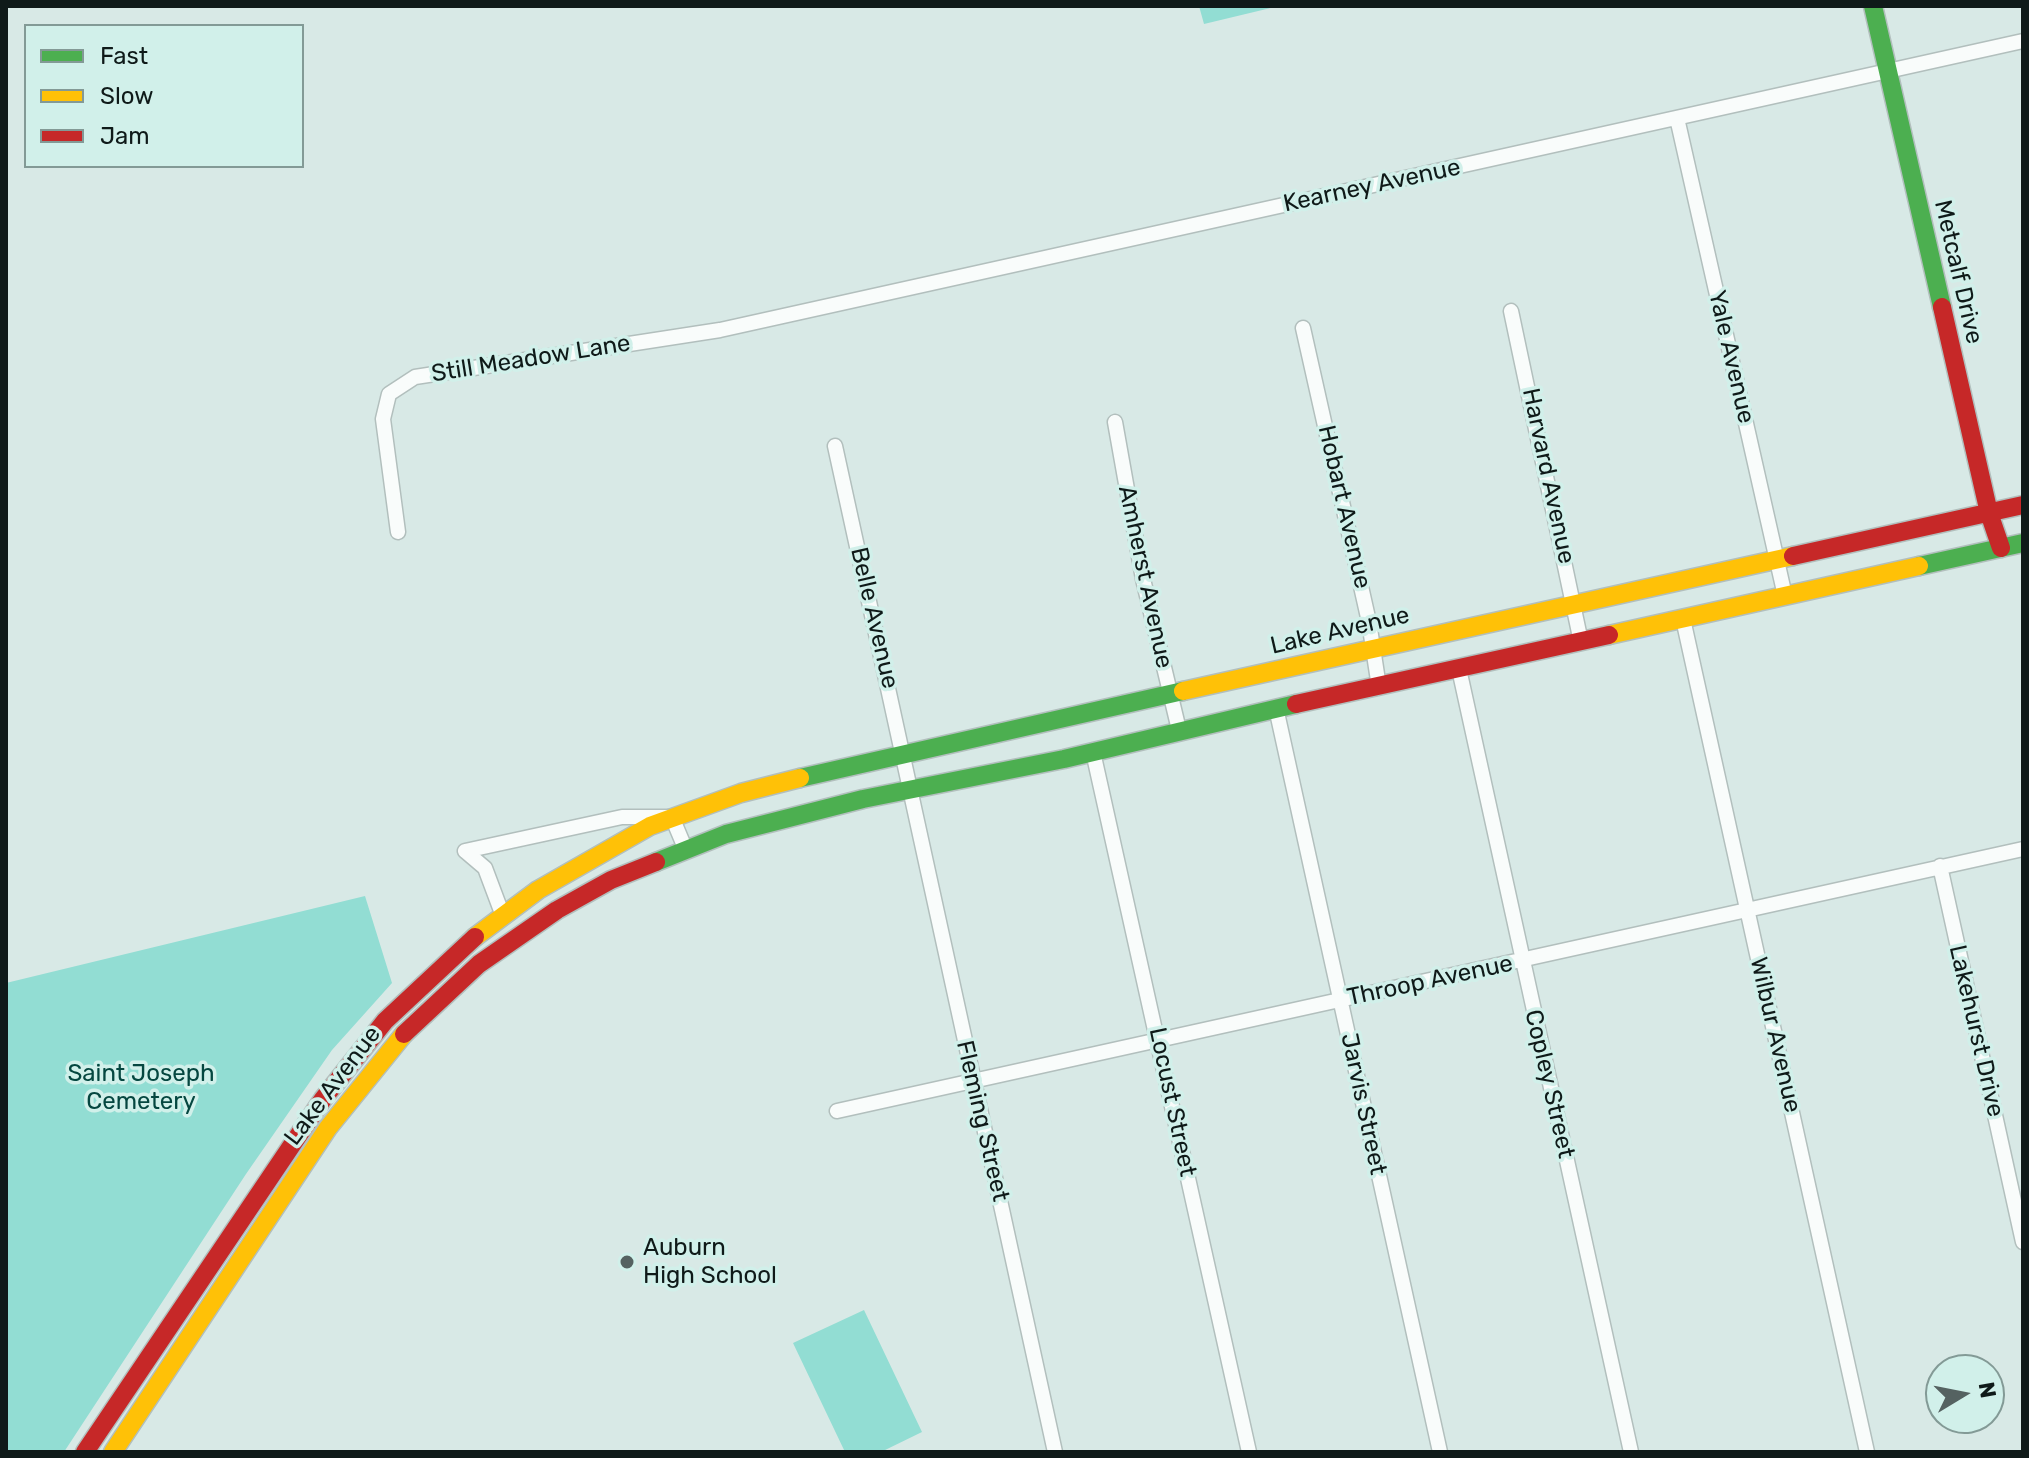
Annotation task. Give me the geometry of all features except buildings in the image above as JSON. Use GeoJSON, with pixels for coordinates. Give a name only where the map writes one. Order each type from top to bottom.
{"type":"FeatureCollection","features":[{"type":"Feature","properties":{"kind":"main road","name":"Metcalf Drive"},"geometry":{"type":"LineString","coordinates":[[1873,6],[1989,513],[2001,548]]}},
{"type":"Feature","properties":{"kind":"main road","name":"Lake Avenue"},"geometry":{"type":"LineString","coordinates":[[85,1452],[354,1057],[428,978],[503,916],[595,855],[672,817],[741,793],[903,753],[2023,505]]}},
{"type":"Feature","properties":{"kind":"main road","name":"Lake Avenue"},"geometry":{"type":"LineString","coordinates":[[113,1452],[328,1128],[398,1038],[460,980],[515,937],[611,880],[685,848],[819,810],[1093,752],[1276,708],[2023,543]]}},
{"type":"Feature","properties":{"kind":"street","name":"Kearney Avenue"},"geometry":{"type":"LineString","coordinates":[[720,330],[2023,41]]}},
{"type":"Feature","properties":{"kind":"street","name":"Yale Avenue"},"geometry":{"type":"LineString","coordinates":[[1677,118],[1785,596]]}},
{"type":"Feature","properties":{"kind":"street","name":"Harvard Avenue"},"geometry":{"type":"LineString","coordinates":[[1511,311],[1581,642]]}},
{"type":"Feature","properties":{"kind":"street","name":"Hobart Avenue"},"geometry":{"type":"LineString","coordinates":[[1303,328],[1374,649],[1379,687]]}},
{"type":"Feature","properties":{"kind":"street","name":"Still Meadow Lane"},"geometry":{"type":"LineString","coordinates":[[398,532],[383,419],[389,394],[415,377],[720,330]]}},
{"type":"Feature","properties":{"kind":"street","name":"Amherst Avenue"},"geometry":{"type":"LineString","coordinates":[[1115,422],[1132,526],[1179,730]]}},
{"type":"Feature","properties":{"kind":"street","name":"Belle Avenue"},"geometry":{"type":"LineString","coordinates":[[835,446],[910,790]]}},
{"type":"Feature","properties":{"kind":"street","name":"Wilbur Avenue"},"geometry":{"type":"LineString","coordinates":[[1683,619],[1867,1452]]}},
{"type":"Feature","properties":{"kind":"street","name":"Copley Street"},"geometry":{"type":"LineString","coordinates":[[1459,669],[1631,1452]]}},
{"type":"Feature","properties":{"kind":"street","name":"Jarvis Street"},"geometry":{"type":"LineString","coordinates":[[1276,708],[1440,1452]]}},
{"type":"Feature","properties":{"kind":"street","name":"Locust Street"},"geometry":{"type":"LineString","coordinates":[[1093,752],[1249,1452]]}},
{"type":"Feature","properties":{"kind":"street","name":"Fleming Street"},"geometry":{"type":"LineString","coordinates":[[910,790],[1055,1452]]}},
{"type":"Feature","properties":{"kind":"street"},"geometry":{"type":"LineString","coordinates":[[672,817],[685,848]]}},
{"type":"Feature","properties":{"kind":"street","name":"Lake Avenue"},"geometry":{"type":"LineString","coordinates":[[503,916],[485,868],[465,851],[607,818],[672,817]]}},
{"type":"Feature","properties":{"kind":"street","name":"Throop Avenue"},"geometry":{"type":"LineString","coordinates":[[837,1111],[2023,849]]}},
{"type":"Feature","properties":{"kind":"street","name":"Lakehurst Drive"},"geometry":{"type":"LineString","coordinates":[[1940,866],[2023,1242]]}},
{"type":"Feature","properties":{"kind":"green space"},"geometry":{"type":"Polygon","coordinates":[[[1199,6],[1279,6],[1204,24],[1199,6]]]}},
{"type":"Feature","properties":{"kind":"green space","name":"Saint Joseph Cemetery"},"geometry":{"type":"Polygon","coordinates":[[[365,896],[392,983],[332,1050],[246,1174],[64,1452],[6,1452],[6,983],[365,896]]]}},
{"type":"Feature","properties":{"kind":"green space"},"geometry":{"type":"Polygon","coordinates":[[[864,1310],[922,1432],[881,1452],[845,1452],[793,1343],[864,1310]]]}},
{"type":"Feature","properties":{"kind":"traffic: fast"},"geometry":{"type":"LineString","coordinates":[[1873,6],[1942,307]]}},
{"type":"Feature","properties":{"kind":"traffic: fast"},"geometry":{"type":"LineString","coordinates":[[1919,566],[2023,543]]}},
{"type":"Feature","properties":{"kind":"traffic: fast"},"geometry":{"type":"LineString","coordinates":[[800,778],[1183,691]]}},
{"type":"Feature","properties":{"kind":"traffic: fast"},"geometry":{"type":"LineString","coordinates":[[656,862],[726,834],[863,799],[1064,759],[1296,704]]}},
{"type":"Feature","properties":{"kind":"traffic: slow"},"geometry":{"type":"LineString","coordinates":[[1183,691],[1793,556]]}},
{"type":"Feature","properties":{"kind":"traffic: slow"},"geometry":{"type":"LineString","coordinates":[[1609,635],[1919,566]]}},
{"type":"Feature","properties":{"kind":"traffic: slow"},"geometry":{"type":"LineString","coordinates":[[475,937],[538,890],[650,826],[741,793],[800,778]]}},
{"type":"Feature","properties":{"kind":"traffic: slow"},"geometry":{"type":"LineString","coordinates":[[113,1452],[328,1128],[404,1034]]}},
{"type":"Feature","properties":{"kind":"traffic: jam"},"geometry":{"type":"LineString","coordinates":[[1942,307],[1989,513],[2001,548]]}},
{"type":"Feature","properties":{"kind":"traffic: jam"},"geometry":{"type":"LineString","coordinates":[[1793,556],[2023,505]]}},
{"type":"Feature","properties":{"kind":"traffic: jam"},"geometry":{"type":"LineString","coordinates":[[1296,704],[1609,635]]}},
{"type":"Feature","properties":{"kind":"traffic: jam"},"geometry":{"type":"LineString","coordinates":[[404,1034],[479,964],[557,910],[611,880],[656,862]]}},
{"type":"Feature","properties":{"kind":"traffic: jam"},"geometry":{"type":"LineString","coordinates":[[85,1452],[323,1099],[385,1021],[475,937]]}},
{"type":"Feature","properties":{"kind":"place","name":"Auburn High School"},"geometry":{"type":"Point","coordinates":[627,1262]}}]}
